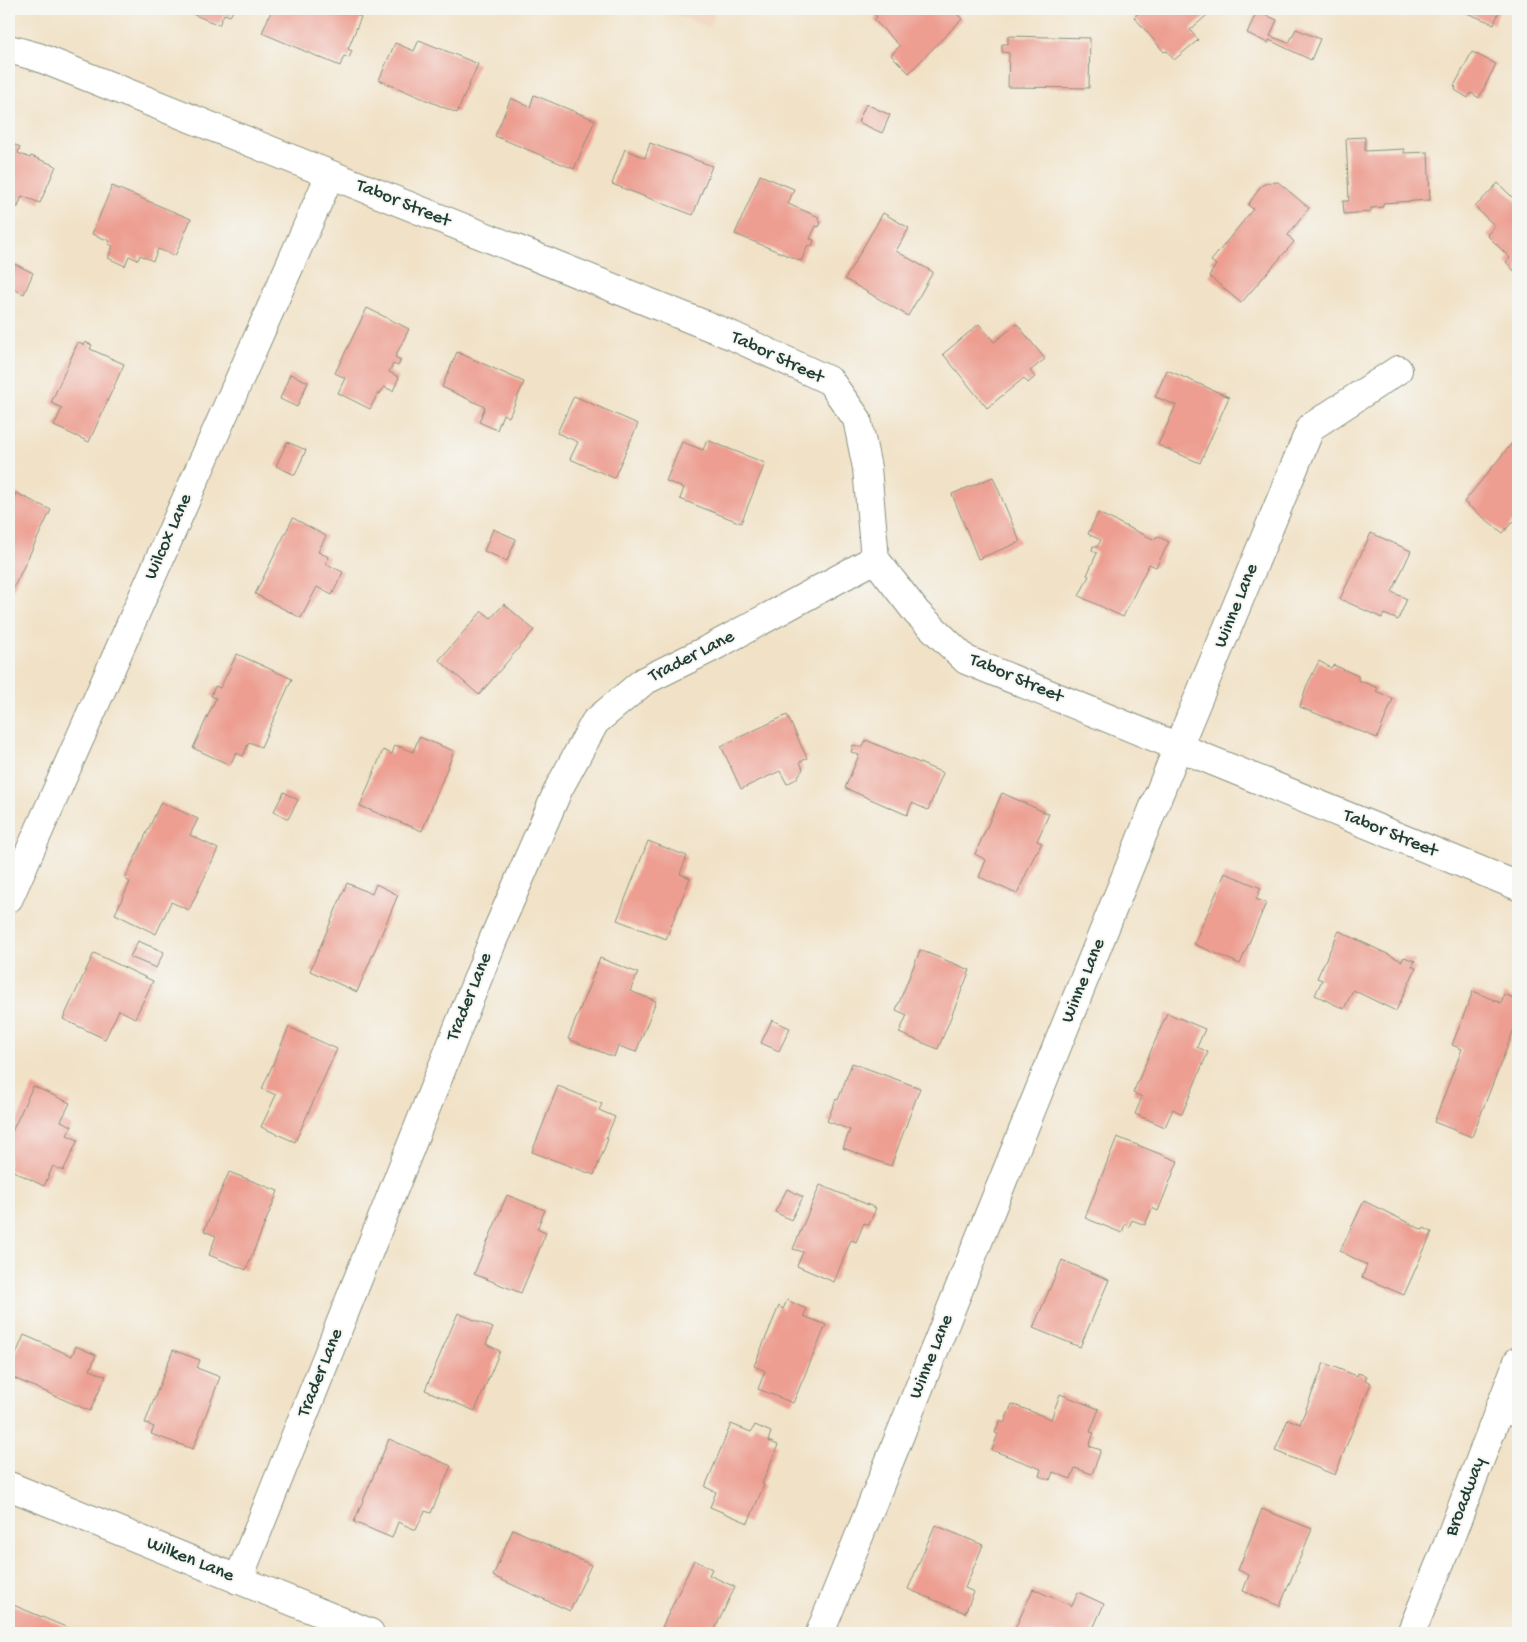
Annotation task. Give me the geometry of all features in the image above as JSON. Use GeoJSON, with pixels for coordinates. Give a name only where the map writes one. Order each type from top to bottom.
{"type":"FeatureCollection","features":[{"type":"Feature","properties":{"kind":"street","name":"Tabor Street"},"geometry":{"type":"LineString","coordinates":[[9,50],[38,57],[733,336],[830,381],[857,419],[867,468],[875,559],[917,613],[966,660],[1518,886]]}},
{"type":"Feature","properties":{"kind":"street","name":"Wilcox Lane"},"geometry":{"type":"LineString","coordinates":[[9,898],[330,175]]}},
{"type":"Feature","properties":{"kind":"street","name":"Winne Lane"},"geometry":{"type":"LineString","coordinates":[[820,1633],[1178,747],[1311,427],[1398,370]]}},
{"type":"Feature","properties":{"kind":"street","name":"Trader Lane"},"geometry":{"type":"LineString","coordinates":[[238,1580],[493,940],[559,788],[595,722],[644,681],[710,648],[875,559]]}},
{"type":"Feature","properties":{"kind":"street","name":"Broadway"},"geometry":{"type":"LineString","coordinates":[[1411,1633],[1509,1410],[1518,1361]]}},
{"type":"Feature","properties":{"kind":"street","name":"Wilken Lane"},"geometry":{"type":"LineString","coordinates":[[9,1486],[370,1633]]}},
{"type":"Feature","properties":{"kind":"shaded area"},"geometry":{"type":"Polygon","coordinates":[[[662,9],[717,9],[709,28],[662,9]]]}},
{"type":"Feature","properties":{"kind":"building"},"geometry":{"type":"Polygon","coordinates":[[[180,9],[227,9],[233,11],[230,16],[224,14],[219,25],[180,9]]]}},
{"type":"Feature","properties":{"kind":"building"},"geometry":{"type":"Polygon","coordinates":[[[272,9],[359,9],[356,15],[361,17],[348,49],[352,51],[349,58],[344,56],[340,66],[262,33],[272,9]]]}},
{"type":"Feature","properties":{"kind":"building"},"geometry":{"type":"Polygon","coordinates":[[[869,9],[952,9],[962,19],[909,73],[891,55],[900,46],[874,20],[877,17],[869,9]]]}},
{"type":"Feature","properties":{"kind":"building"},"geometry":{"type":"Polygon","coordinates":[[[1143,9],[1214,9],[1190,30],[1198,40],[1174,60],[1167,51],[1164,52],[1134,17],[1143,9]]]}},
{"type":"Feature","properties":{"kind":"building"},"geometry":{"type":"Polygon","coordinates":[[[1457,9],[1500,9],[1494,24],[1457,9]]]}},
{"type":"Feature","properties":{"kind":"building"},"geometry":{"type":"Polygon","coordinates":[[[1257,11],[1277,20],[1270,36],[1289,43],[1296,29],[1320,39],[1311,60],[1269,40],[1268,43],[1247,33],[1257,11]]]}},
{"type":"Feature","properties":{"kind":"building"},"geometry":{"type":"Polygon","coordinates":[[[1008,36],[1090,38],[1089,88],[1008,87],[1009,53],[1002,52],[1002,44],[1008,44],[1008,36]]]}},
{"type":"Feature","properties":{"kind":"building"},"geometry":{"type":"Polygon","coordinates":[[[419,40],[478,64],[457,113],[379,80],[395,43],[414,51],[419,40]]]}},
{"type":"Feature","properties":{"kind":"building"},"geometry":{"type":"Polygon","coordinates":[[[1472,52],[1496,64],[1479,98],[1471,93],[1468,98],[1455,90],[1456,87],[1454,86],[1472,52]]]}},
{"type":"Feature","properties":{"kind":"building"},"geometry":{"type":"Polygon","coordinates":[[[534,95],[595,120],[574,169],[495,136],[511,98],[530,107],[534,95]]]}},
{"type":"Feature","properties":{"kind":"building"},"geometry":{"type":"Polygon","coordinates":[[[866,104],[890,115],[882,133],[858,122],[866,104]]]}},
{"type":"Feature","properties":{"kind":"building"},"geometry":{"type":"Polygon","coordinates":[[[1365,137],[1365,151],[1404,149],[1404,153],[1428,152],[1430,200],[1383,203],[1383,207],[1371,208],[1371,212],[1344,214],[1343,201],[1349,201],[1346,138],[1365,137]]]}},
{"type":"Feature","properties":{"kind":"building"},"geometry":{"type":"Polygon","coordinates":[[[10,143],[20,147],[18,153],[56,166],[40,203],[22,196],[18,207],[9,203],[10,143]]]}},
{"type":"Feature","properties":{"kind":"building"},"geometry":{"type":"Polygon","coordinates":[[[650,143],[712,166],[693,215],[612,184],[625,149],[645,158],[650,143]]]}},
{"type":"Feature","properties":{"kind":"building"},"geometry":{"type":"Polygon","coordinates":[[[760,175],[794,189],[788,204],[819,217],[818,221],[821,222],[819,227],[816,226],[810,239],[814,240],[812,246],[808,245],[801,261],[735,234],[760,175]]]}},
{"type":"Feature","properties":{"kind":"building"},"geometry":{"type":"Polygon","coordinates":[[[1278,182],[1309,208],[1288,235],[1294,242],[1241,303],[1209,276],[1216,265],[1211,261],[1253,209],[1248,205],[1261,186],[1267,183],[1278,182]]]}},
{"type":"Feature","properties":{"kind":"building"},"geometry":{"type":"Polygon","coordinates":[[[1498,183],[1518,203],[1518,275],[1506,262],[1510,258],[1487,235],[1495,226],[1475,207],[1498,183]]]}},
{"type":"Feature","properties":{"kind":"building"},"geometry":{"type":"Polygon","coordinates":[[[112,186],[191,219],[175,256],[158,249],[153,261],[140,255],[138,260],[129,256],[125,266],[108,258],[113,246],[108,244],[110,241],[92,234],[112,186]]]}},
{"type":"Feature","properties":{"kind":"building"},"geometry":{"type":"Polygon","coordinates":[[[883,213],[909,228],[896,251],[933,272],[908,316],[845,279],[883,213]]]}},
{"type":"Feature","properties":{"kind":"building"},"geometry":{"type":"Polygon","coordinates":[[[15,264],[33,273],[24,294],[9,287],[9,278],[15,264]]]}},
{"type":"Feature","properties":{"kind":"building"},"geometry":{"type":"Polygon","coordinates":[[[367,308],[409,329],[395,357],[401,360],[398,366],[393,364],[389,372],[399,377],[393,391],[384,387],[380,394],[378,393],[370,409],[338,393],[345,378],[335,373],[367,308]]]}},
{"type":"Feature","properties":{"kind":"building"},"geometry":{"type":"Polygon","coordinates":[[[979,324],[994,342],[1017,324],[1045,359],[1030,371],[1035,377],[1028,383],[1024,378],[987,408],[943,354],[979,324]]]}},
{"type":"Feature","properties":{"kind":"building"},"geometry":{"type":"Polygon","coordinates":[[[78,342],[84,345],[85,342],[92,345],[90,349],[124,364],[89,442],[54,426],[62,408],[51,403],[78,342]]]}},
{"type":"Feature","properties":{"kind":"building"},"geometry":{"type":"Polygon","coordinates":[[[457,352],[524,382],[509,417],[503,414],[497,430],[479,422],[485,407],[442,387],[457,352]]]}},
{"type":"Feature","properties":{"kind":"building"},"geometry":{"type":"Polygon","coordinates":[[[1167,370],[1229,397],[1200,463],[1158,445],[1176,405],[1155,397],[1167,370]]]}},
{"type":"Feature","properties":{"kind":"building"},"geometry":{"type":"Polygon","coordinates":[[[290,374],[308,382],[297,407],[280,399],[290,374]]]}},
{"type":"Feature","properties":{"kind":"building"},"geometry":{"type":"Polygon","coordinates":[[[574,396],[638,424],[614,478],[570,459],[578,442],[557,433],[574,396]]]}},
{"type":"Feature","properties":{"kind":"building"},"geometry":{"type":"Polygon","coordinates":[[[1516,438],[1518,440],[1518,521],[1516,524],[1513,521],[1503,533],[1464,502],[1516,438]]]}},
{"type":"Feature","properties":{"kind":"building"},"geometry":{"type":"Polygon","coordinates":[[[707,440],[765,463],[741,523],[680,499],[684,488],[666,481],[682,442],[703,450],[707,440]]]}},
{"type":"Feature","properties":{"kind":"building"},"geometry":{"type":"Polygon","coordinates":[[[287,442],[306,450],[295,475],[276,466],[287,442]]]}},
{"type":"Feature","properties":{"kind":"building"},"geometry":{"type":"Polygon","coordinates":[[[993,477],[1020,542],[978,559],[952,494],[993,477]]]}},
{"type":"Feature","properties":{"kind":"building"},"geometry":{"type":"Polygon","coordinates":[[[16,493],[51,510],[13,589],[9,587],[9,508],[16,493]]]}},
{"type":"Feature","properties":{"kind":"building"},"geometry":{"type":"Polygon","coordinates":[[[1098,513],[1155,540],[1157,536],[1169,542],[1156,567],[1149,564],[1123,617],[1079,596],[1089,576],[1087,575],[1097,553],[1092,550],[1093,546],[1097,547],[1101,540],[1088,534],[1098,513]]]}},
{"type":"Feature","properties":{"kind":"building"},"geometry":{"type":"Polygon","coordinates":[[[293,518],[326,536],[318,552],[329,557],[326,564],[343,572],[332,595],[317,587],[301,618],[255,594],[293,518]]]}},
{"type":"Feature","properties":{"kind":"building"},"geometry":{"type":"Polygon","coordinates":[[[493,529],[516,539],[507,561],[484,551],[493,529]]]}},
{"type":"Feature","properties":{"kind":"building"},"geometry":{"type":"Polygon","coordinates":[[[1371,533],[1411,551],[1392,592],[1407,599],[1398,620],[1384,614],[1382,618],[1340,599],[1371,533]]]}},
{"type":"Feature","properties":{"kind":"building"},"geometry":{"type":"Polygon","coordinates":[[[504,604],[534,630],[479,695],[439,660],[482,611],[491,618],[504,604]]]}},
{"type":"Feature","properties":{"kind":"building"},"geometry":{"type":"Polygon","coordinates":[[[237,654],[292,679],[261,747],[249,742],[243,756],[236,753],[230,765],[193,748],[216,698],[211,696],[215,686],[220,688],[237,654]]]}},
{"type":"Feature","properties":{"kind":"building"},"geometry":{"type":"Polygon","coordinates":[[[1319,661],[1331,668],[1334,665],[1358,676],[1358,680],[1378,688],[1376,691],[1393,699],[1377,738],[1300,707],[1306,687],[1319,661]]]}},
{"type":"Feature","properties":{"kind":"building"},"geometry":{"type":"Polygon","coordinates":[[[787,715],[807,758],[800,762],[803,769],[796,779],[787,784],[780,771],[741,789],[721,746],[787,715]]]}},
{"type":"Feature","properties":{"kind":"building"},"geometry":{"type":"Polygon","coordinates":[[[419,737],[454,751],[422,831],[360,806],[383,750],[392,754],[395,745],[413,752],[419,737]]]}},
{"type":"Feature","properties":{"kind":"building"},"geometry":{"type":"Polygon","coordinates":[[[866,740],[943,773],[928,810],[912,803],[907,815],[845,788],[859,755],[851,752],[853,745],[862,748],[866,740]]]}},
{"type":"Feature","properties":{"kind":"building"},"geometry":{"type":"Polygon","coordinates":[[[284,792],[298,800],[288,819],[274,811],[284,792]]]}},
{"type":"Feature","properties":{"kind":"building"},"geometry":{"type":"Polygon","coordinates":[[[1002,793],[1049,814],[1037,841],[1042,843],[1017,894],[979,877],[986,860],[975,854],[1002,793]]]}},
{"type":"Feature","properties":{"kind":"building"},"geometry":{"type":"Polygon","coordinates":[[[161,802],[198,819],[190,835],[218,849],[189,910],[171,902],[156,934],[115,914],[130,882],[125,879],[161,802]]]}},
{"type":"Feature","properties":{"kind":"building"},"geometry":{"type":"Polygon","coordinates":[[[648,841],[687,856],[680,874],[690,878],[666,939],[617,920],[648,841]]]}},
{"type":"Feature","properties":{"kind":"building"},"geometry":{"type":"Polygon","coordinates":[[[1225,873],[1261,888],[1256,899],[1266,903],[1240,964],[1194,944],[1225,873]]]}},
{"type":"Feature","properties":{"kind":"building"},"geometry":{"type":"Polygon","coordinates":[[[347,883],[372,894],[376,884],[398,895],[357,992],[310,971],[347,883]]]}},
{"type":"Feature","properties":{"kind":"building"},"geometry":{"type":"Polygon","coordinates":[[[1339,931],[1402,961],[1404,957],[1415,961],[1412,966],[1416,968],[1396,1011],[1353,990],[1344,1009],[1315,995],[1322,980],[1317,978],[1339,931]]]}},
{"type":"Feature","properties":{"kind":"building"},"geometry":{"type":"Polygon","coordinates":[[[138,941],[164,952],[156,968],[130,957],[138,941]]]}},
{"type":"Feature","properties":{"kind":"building"},"geometry":{"type":"Polygon","coordinates":[[[920,950],[970,970],[938,1049],[899,1033],[907,1015],[896,1010],[920,950]]]}},
{"type":"Feature","properties":{"kind":"building"},"geometry":{"type":"Polygon","coordinates":[[[94,953],[153,981],[135,1018],[119,1010],[105,1039],[63,1019],[94,953]]]}},
{"type":"Feature","properties":{"kind":"building"},"geometry":{"type":"Polygon","coordinates":[[[600,958],[638,973],[630,991],[656,1001],[636,1052],[618,1046],[614,1057],[568,1039],[600,958]]]}},
{"type":"Feature","properties":{"kind":"building"},"geometry":{"type":"Polygon","coordinates":[[[1473,991],[1501,1003],[1504,994],[1518,1000],[1518,1019],[1472,1137],[1434,1122],[1462,1049],[1452,1045],[1473,991]]]}},
{"type":"Feature","properties":{"kind":"building"},"geometry":{"type":"Polygon","coordinates":[[[1167,1013],[1205,1029],[1197,1047],[1208,1052],[1182,1114],[1173,1109],[1165,1127],[1135,1114],[1142,1097],[1133,1093],[1167,1013]]]}},
{"type":"Feature","properties":{"kind":"building"},"geometry":{"type":"Polygon","coordinates":[[[772,1020],[790,1028],[779,1051],[761,1043],[772,1020]]]}},
{"type":"Feature","properties":{"kind":"building"},"geometry":{"type":"Polygon","coordinates":[[[289,1027],[337,1049],[295,1142],[261,1127],[276,1095],[262,1089],[289,1027]]]}},
{"type":"Feature","properties":{"kind":"building"},"geometry":{"type":"Polygon","coordinates":[[[852,1063],[920,1088],[891,1166],[843,1148],[850,1130],[827,1121],[836,1099],[838,1100],[852,1063]]]}},
{"type":"Feature","properties":{"kind":"building"},"geometry":{"type":"Polygon","coordinates":[[[33,1086],[70,1103],[61,1121],[72,1126],[67,1135],[78,1140],[63,1171],[53,1166],[44,1186],[9,1169],[9,1138],[33,1086]]]}},
{"type":"Feature","properties":{"kind":"building"},"geometry":{"type":"Polygon","coordinates":[[[558,1086],[602,1104],[599,1110],[615,1117],[594,1175],[532,1152],[558,1086]]]}},
{"type":"Feature","properties":{"kind":"building"},"geometry":{"type":"Polygon","coordinates":[[[1117,1137],[1178,1161],[1158,1211],[1152,1208],[1145,1225],[1132,1220],[1129,1227],[1125,1224],[1122,1233],[1085,1218],[1117,1137]]]}},
{"type":"Feature","properties":{"kind":"building"},"geometry":{"type":"Polygon","coordinates":[[[229,1172],[278,1191],[246,1270],[209,1255],[216,1236],[204,1231],[229,1172]]]}},
{"type":"Feature","properties":{"kind":"building"},"geometry":{"type":"Polygon","coordinates":[[[820,1185],[876,1208],[869,1225],[864,1223],[856,1242],[851,1240],[834,1282],[797,1266],[803,1252],[793,1249],[820,1185]]]}},
{"type":"Feature","properties":{"kind":"building"},"geometry":{"type":"Polygon","coordinates":[[[787,1189],[803,1197],[791,1220],[775,1212],[787,1189]]]}},
{"type":"Feature","properties":{"kind":"building"},"geometry":{"type":"Polygon","coordinates":[[[507,1195],[545,1210],[537,1229],[546,1233],[521,1293],[474,1274],[507,1195]]]}},
{"type":"Feature","properties":{"kind":"building"},"geometry":{"type":"Polygon","coordinates":[[[1364,1201],[1423,1230],[1424,1228],[1432,1232],[1404,1295],[1362,1277],[1367,1265],[1340,1251],[1364,1201]]]}},
{"type":"Feature","properties":{"kind":"building"},"geometry":{"type":"Polygon","coordinates":[[[1062,1260],[1109,1280],[1080,1347],[1033,1328],[1062,1260]]]}},
{"type":"Feature","properties":{"kind":"building"},"geometry":{"type":"Polygon","coordinates":[[[787,1300],[806,1309],[804,1316],[826,1325],[793,1403],[758,1389],[765,1371],[754,1366],[779,1306],[783,1309],[787,1300]]]}},
{"type":"Feature","properties":{"kind":"building"},"geometry":{"type":"Polygon","coordinates":[[[458,1313],[493,1328],[486,1344],[500,1351],[475,1411],[425,1390],[458,1313]]]}},
{"type":"Feature","properties":{"kind":"building"},"geometry":{"type":"Polygon","coordinates":[[[24,1335],[72,1356],[76,1346],[96,1355],[90,1370],[106,1376],[90,1411],[9,1376],[9,1371],[24,1335]]]}},
{"type":"Feature","properties":{"kind":"building"},"geometry":{"type":"Polygon","coordinates":[[[173,1350],[200,1360],[197,1368],[220,1377],[193,1449],[151,1434],[154,1427],[145,1423],[173,1350]]]}},
{"type":"Feature","properties":{"kind":"building"},"geometry":{"type":"Polygon","coordinates":[[[1324,1363],[1357,1376],[1358,1373],[1367,1376],[1365,1380],[1371,1383],[1335,1475],[1275,1451],[1288,1419],[1300,1424],[1324,1363]]]}},
{"type":"Feature","properties":{"kind":"building"},"geometry":{"type":"Polygon","coordinates":[[[1060,1394],[1099,1409],[1090,1432],[1094,1433],[1089,1446],[1101,1450],[1092,1474],[1075,1468],[1071,1479],[1053,1472],[1050,1480],[1039,1476],[1041,1469],[992,1450],[998,1434],[995,1433],[1000,1421],[1004,1423],[1012,1404],[1051,1419],[1060,1394]]]}},
{"type":"Feature","properties":{"kind":"building"},"geometry":{"type":"Polygon","coordinates":[[[731,1424],[751,1432],[755,1425],[771,1432],[768,1441],[778,1445],[748,1523],[710,1507],[716,1492],[705,1487],[731,1424]]]}},
{"type":"Feature","properties":{"kind":"building"},"geometry":{"type":"Polygon","coordinates":[[[389,1439],[451,1466],[431,1513],[425,1511],[416,1530],[398,1522],[392,1538],[354,1522],[389,1439]]]}},
{"type":"Feature","properties":{"kind":"building"},"geometry":{"type":"Polygon","coordinates":[[[1262,1509],[1312,1529],[1280,1606],[1243,1591],[1249,1575],[1238,1570],[1262,1509]]]}},
{"type":"Feature","properties":{"kind":"building"},"geometry":{"type":"Polygon","coordinates":[[[935,1525],[983,1545],[965,1588],[974,1592],[965,1613],[908,1589],[935,1525]]]}},
{"type":"Feature","properties":{"kind":"building"},"geometry":{"type":"Polygon","coordinates":[[[513,1529],[591,1565],[570,1611],[493,1576],[513,1529]]]}},
{"type":"Feature","properties":{"kind":"building"},"geometry":{"type":"Polygon","coordinates":[[[694,1560],[712,1569],[709,1575],[735,1587],[713,1633],[676,1633],[662,1627],[694,1560]]]}},
{"type":"Feature","properties":{"kind":"building"},"geometry":{"type":"Polygon","coordinates":[[[1033,1589],[1072,1606],[1078,1592],[1104,1604],[1091,1633],[1013,1633],[1033,1589]]]}},
{"type":"Feature","properties":{"kind":"building"},"geometry":{"type":"Polygon","coordinates":[[[11,1604],[80,1633],[9,1633],[9,1610],[11,1604]]]}}]}
